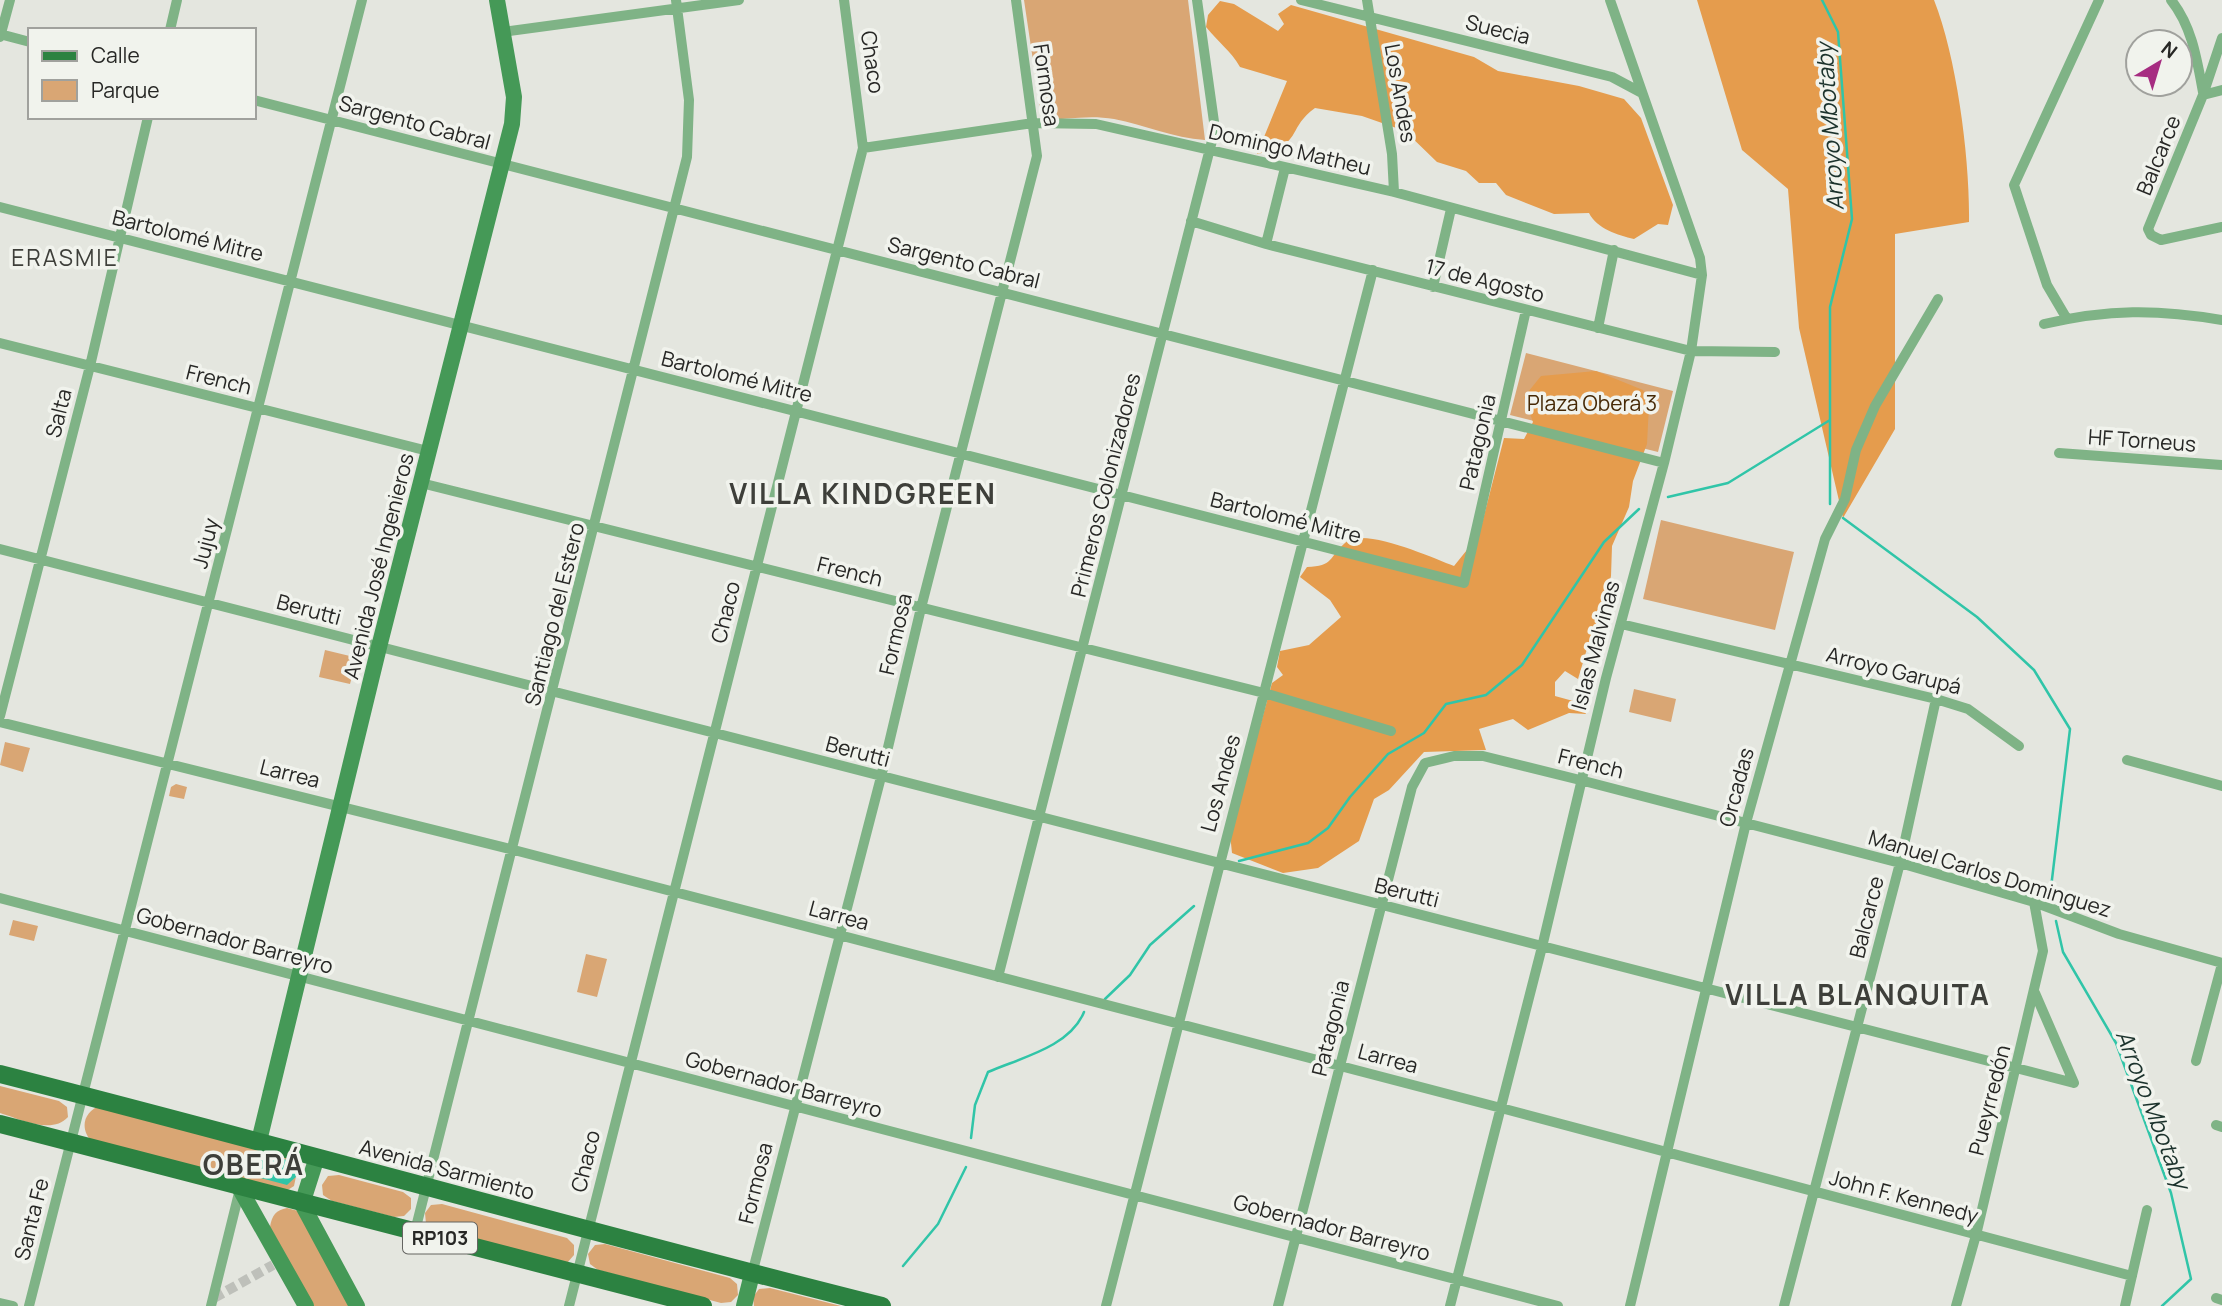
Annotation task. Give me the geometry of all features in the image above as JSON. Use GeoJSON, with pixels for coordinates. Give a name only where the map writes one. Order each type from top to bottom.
{"type":"FeatureCollection","features":[{"type":"Feature","properties":{"kind":"main road","name":"Avenida José Ingenieros"},"geometry":{"type":"LineString","coordinates":[[259,1141],[379,647],[514,111],[497,0]]}},
{"type":"Feature","properties":{"kind":"main road","name":"Avenida Sarmiento"},"geometry":{"type":"LineString","coordinates":[[0,1074],[882,1306]]}},
{"type":"Feature","properties":{"kind":"main road","name":"RP103"},"geometry":{"type":"LineString","coordinates":[[0,1124],[240,1189],[704,1306]]}},
{"type":"Feature","properties":{"kind":"main road"},"geometry":{"type":"LineString","coordinates":[[317,1157],[302,1204],[357,1306]]}},
{"type":"Feature","properties":{"kind":"main road"},"geometry":{"type":"LineString","coordinates":[[240,1189],[277,1262],[306,1306]]}},
{"type":"Feature","properties":{"kind":"main road"},"geometry":{"type":"LineString","coordinates":[[744,1306],[752,1273]]}},
{"type":"Feature","properties":{"kind":"street"},"geometry":{"type":"LineString","coordinates":[[9,0],[0,35],[28,42]]}},
{"type":"Feature","properties":{"kind":"street"},"geometry":{"type":"LineString","coordinates":[[170,28],[177,0]]}},
{"type":"Feature","properties":{"kind":"street","name":"Jujuy"},"geometry":{"type":"LineString","coordinates":[[83,1095],[362,0]]}},
{"type":"Feature","properties":{"kind":"street"},"geometry":{"type":"LineString","coordinates":[[502,32],[677,4],[739,0]]}},
{"type":"Feature","properties":{"kind":"street","name":"Chaco"},"geometry":{"type":"LineString","coordinates":[[569,1306],[863,148],[844,0]]}},
{"type":"Feature","properties":{"kind":"street","name":"Formosa"},"geometry":{"type":"LineString","coordinates":[[752,1273],[881,777],[920,608],[1037,156],[1016,0]]}},
{"type":"Feature","properties":{"kind":"street","name":"Primeros Colonizadores"},"geometry":{"type":"LineString","coordinates":[[998,976],[1210,150],[1214,129],[1197,0]]}},
{"type":"Feature","properties":{"kind":"street","name":"Suecia"},"geometry":{"type":"LineString","coordinates":[[1301,0],[1612,77],[1642,93]]}},
{"type":"Feature","properties":{"kind":"street","name":"Los Andes"},"geometry":{"type":"LineString","coordinates":[[1367,0],[1392,154],[1394,192]]}},
{"type":"Feature","properties":{"kind":"street","name":"Islas Malvinas"},"geometry":{"type":"LineString","coordinates":[[1450,1306],[1542,947],[1580,780],[1664,463],[1691,351],[1702,275],[1700,258],[1610,0]]}},
{"type":"Feature","properties":{"kind":"street"},"geometry":{"type":"LineString","coordinates":[[2067,318],[2047,285],[2014,185],[2099,0]]}},
{"type":"Feature","properties":{"kind":"street"},"geometry":{"type":"LineString","coordinates":[[2171,0],[2180,11],[2195,50],[2203,95],[2222,90]]}},
{"type":"Feature","properties":{"kind":"street","name":"Santiago del Estero"},"geometry":{"type":"LineString","coordinates":[[415,1231],[676,209],[687,157],[689,100],[677,4]]}},
{"type":"Feature","properties":{"kind":"street","name":"Balcarce"},"geometry":{"type":"LineString","coordinates":[[2222,38],[2203,95],[2148,229],[2151,235],[2161,240],[2222,227]]}},
{"type":"Feature","properties":{"kind":"street","name":"Sargento Cabral"},"geometry":{"type":"LineString","coordinates":[[256,101],[1664,463]]}},
{"type":"Feature","properties":{"kind":"street","name":"Salta"},"geometry":{"type":"LineString","coordinates":[[0,716],[90,366],[148,119]]}},
{"type":"Feature","properties":{"kind":"street","name":"Domingo Matheu"},"geometry":{"type":"LineString","coordinates":[[863,148],[1033,123],[1096,124],[1394,192],[1702,275]]}},
{"type":"Feature","properties":{"kind":"street"},"geometry":{"type":"LineString","coordinates":[[1266,244],[1285,168]]}},
{"type":"Feature","properties":{"kind":"street","name":"Bartolomé Mitre"},"geometry":{"type":"LineString","coordinates":[[0,207],[1464,583]]}},
{"type":"Feature","properties":{"kind":"street"},"geometry":{"type":"LineString","coordinates":[[1433,287],[1451,209]]}},
{"type":"Feature","properties":{"kind":"street","name":"17 de Agosto"},"geometry":{"type":"LineString","coordinates":[[1191,221],[1266,244],[1691,351],[1774,352]]}},
{"type":"Feature","properties":{"kind":"street"},"geometry":{"type":"LineString","coordinates":[[1598,328],[1614,250]]}},
{"type":"Feature","properties":{"kind":"street","name":"Los Andes"},"geometry":{"type":"LineString","coordinates":[[1106,1306],[1373,271]]}},
{"type":"Feature","properties":{"kind":"street","name":"Orcadas"},"geometry":{"type":"LineString","coordinates":[[1630,1306],[1746,823],[1825,539],[1845,499],[1856,450],[1875,406],[1938,299]]}},
{"type":"Feature","properties":{"kind":"street","name":"Patagonia"},"geometry":{"type":"LineString","coordinates":[[1464,583],[1526,310]]}},
{"type":"Feature","properties":{"kind":"street"},"geometry":{"type":"LineString","coordinates":[[2044,324],[2067,318],[2132,310],[2175,312],[2222,320]]}},
{"type":"Feature","properties":{"kind":"street","name":"French"},"geometry":{"type":"LineString","coordinates":[[0,344],[428,451]]}},
{"type":"Feature","properties":{"kind":"street","name":"HF Torneus"},"geometry":{"type":"LineString","coordinates":[[2059,453],[2222,465]]}},
{"type":"Feature","properties":{"kind":"street","name":"French"},"geometry":{"type":"LineString","coordinates":[[421,483],[1264,693],[1391,731]]}},
{"type":"Feature","properties":{"kind":"street","name":"Berutti"},"geometry":{"type":"LineString","coordinates":[[0,549],[1542,947],[2017,1066],[2074,1083],[2035,993]]}},
{"type":"Feature","properties":{"kind":"street"},"geometry":{"type":"LineString","coordinates":[[1620,624],[1790,664]]}},
{"type":"Feature","properties":{"kind":"street","name":"Arroyo Garupá"},"geometry":{"type":"LineString","coordinates":[[1790,664],[1968,709],[2019,746]]}},
{"type":"Feature","properties":{"kind":"street","name":"Balcarce"},"geometry":{"type":"LineString","coordinates":[[1784,1306],[1900,863],[1936,699]]}},
{"type":"Feature","properties":{"kind":"street","name":"Larrea"},"geometry":{"type":"LineString","coordinates":[[0,722],[514,850],[1667,1153]]}},
{"type":"Feature","properties":{"kind":"street","name":"French"},"geometry":{"type":"LineString","coordinates":[[1425,763],[1454,756],[1483,756],[1746,823]]}},
{"type":"Feature","properties":{"kind":"street"},"geometry":{"type":"LineString","coordinates":[[2127,760],[2222,786]]}},
{"type":"Feature","properties":{"kind":"street","name":"Patagonia"},"geometry":{"type":"LineString","coordinates":[[1278,1306],[1412,787],[1425,763]]}},
{"type":"Feature","properties":{"kind":"street","name":"Manuel Carlos Dominguez"},"geometry":{"type":"LineString","coordinates":[[1746,823],[1900,863],[2034,902],[2119,934],[2222,963]]}},
{"type":"Feature","properties":{"kind":"street","name":"Gobernador Barreyro"},"geometry":{"type":"LineString","coordinates":[[0,898],[1558,1306]]}},
{"type":"Feature","properties":{"kind":"street","name":"Pueyrredón"},"geometry":{"type":"LineString","coordinates":[[1956,1306],[2035,993],[2043,951],[2034,902]]}},
{"type":"Feature","properties":{"kind":"street"},"geometry":{"type":"LineString","coordinates":[[2196,1061],[2222,963]]}},
{"type":"Feature","properties":{"kind":"street","name":"Santa Fe"},"geometry":{"type":"LineString","coordinates":[[29,1306],[83,1095]]}},
{"type":"Feature","properties":{"kind":"street","name":"John F. Kennedy"},"geometry":{"type":"LineString","coordinates":[[1667,1153],[2132,1276]]}},
{"type":"Feature","properties":{"kind":"street"},"geometry":{"type":"LineString","coordinates":[[211,1306],[240,1189]]}},
{"type":"Feature","properties":{"kind":"street"},"geometry":{"type":"LineString","coordinates":[[2125,1306],[2147,1210]]}},
{"type":"Feature","properties":{"kind":"street"},"geometry":{"type":"LineString","coordinates":[[0,1303],[13,1306]]}},
{"type":"Feature","properties":{"kind":"green space"},"geometry":{"type":"Polygon","coordinates":[[[1024,0],[1188,0],[1205,140],[1105,118],[1042,121],[1024,0]]]}},
{"type":"Feature","properties":{"kind":"green space"},"geometry":{"type":"Polygon","coordinates":[[[1697,0],[1934,0],[1942,24],[1960,110],[1967,169],[1969,222],[1895,234],[1895,429],[1843,518],[1799,328],[1788,189],[1742,150],[1697,0]]]}},
{"type":"Feature","properties":{"kind":"green space"},"geometry":{"type":"Polygon","coordinates":[[[1220,1],[1234,4],[1278,31],[1284,24],[1278,14],[1291,5],[1474,57],[1498,71],[1579,86],[1624,99],[1641,118],[1673,205],[1668,225],[1658,224],[1634,239],[1603,227],[1589,213],[1554,214],[1506,195],[1496,183],[1479,183],[1466,171],[1437,162],[1405,131],[1362,116],[1315,108],[1300,123],[1289,141],[1257,154],[1287,81],[1240,67],[1206,27],[1208,15],[1220,1]]]}},
{"type":"Feature","properties":{"kind":"green space","name":"Plaza Oberá 3"},"geometry":{"type":"Polygon","coordinates":[[[1526,353],[1673,391],[1658,452],[1510,415],[1526,353]]]}},
{"type":"Feature","properties":{"kind":"green space"},"geometry":{"type":"Polygon","coordinates":[[[1596,371],[1643,390],[1649,405],[1647,444],[1633,481],[1629,507],[1612,546],[1611,576],[1603,612],[1592,632],[1578,679],[1565,671],[1555,682],[1555,696],[1584,704],[1586,714],[1569,713],[1528,730],[1513,719],[1479,729],[1486,750],[1424,752],[1389,790],[1374,799],[1359,841],[1318,868],[1283,873],[1232,853],[1230,834],[1272,683],[1283,675],[1277,667],[1280,651],[1309,645],[1341,617],[1330,600],[1300,577],[1307,567],[1326,563],[1345,543],[1367,538],[1398,545],[1454,566],[1479,535],[1504,438],[1524,439],[1533,422],[1524,397],[1541,376],[1596,371]]]}},
{"type":"Feature","properties":{"kind":"green space"},"geometry":{"type":"Polygon","coordinates":[[[1661,520],[1794,552],[1775,630],[1643,599],[1661,520]]]}},
{"type":"Feature","properties":{"kind":"green space"},"geometry":{"type":"Polygon","coordinates":[[[325,650],[354,657],[356,662],[350,684],[319,677],[325,650]]]}},
{"type":"Feature","properties":{"kind":"green space"},"geometry":{"type":"Polygon","coordinates":[[[1634,689],[1676,699],[1671,722],[1629,712],[1634,689]]]}},
{"type":"Feature","properties":{"kind":"green space"},"geometry":{"type":"Polygon","coordinates":[[[5,742],[30,748],[23,772],[0,765],[5,742]]]}},
{"type":"Feature","properties":{"kind":"green space"},"geometry":{"type":"Polygon","coordinates":[[[176,784],[187,787],[184,799],[169,796],[171,787],[176,784]]]}},
{"type":"Feature","properties":{"kind":"green space"},"geometry":{"type":"Polygon","coordinates":[[[13,920],[38,926],[34,941],[9,935],[13,920]]]}},
{"type":"Feature","properties":{"kind":"green space"},"geometry":{"type":"Polygon","coordinates":[[[586,954],[607,959],[597,997],[577,992],[586,954]]]}},
{"type":"Feature","properties":{"kind":"green space"},"geometry":{"type":"Polygon","coordinates":[[[0,1086],[59,1101],[67,1107],[68,1117],[53,1125],[45,1125],[0,1113],[0,1086]]]}},
{"type":"Feature","properties":{"kind":"green space"},"geometry":{"type":"Polygon","coordinates":[[[101,1105],[291,1153],[299,1162],[294,1186],[283,1193],[93,1143],[86,1132],[85,1121],[90,1112],[101,1105]]]}},
{"type":"Feature","properties":{"kind":"green space"},"geometry":{"type":"Polygon","coordinates":[[[339,1175],[403,1192],[411,1198],[411,1209],[404,1216],[394,1217],[332,1201],[323,1195],[322,1185],[328,1176],[339,1175]]]}},
{"type":"Feature","properties":{"kind":"green space"},"geometry":{"type":"Polygon","coordinates":[[[442,1204],[567,1238],[574,1245],[574,1255],[567,1263],[434,1230],[426,1224],[425,1213],[431,1205],[442,1204]]]}},
{"type":"Feature","properties":{"kind":"green space"},"geometry":{"type":"Polygon","coordinates":[[[287,1208],[298,1211],[353,1306],[314,1306],[270,1227],[275,1214],[287,1208]]]}},
{"type":"Feature","properties":{"kind":"green space"},"geometry":{"type":"Polygon","coordinates":[[[605,1244],[730,1278],[737,1284],[738,1295],[731,1302],[721,1303],[598,1270],[590,1264],[588,1254],[595,1245],[605,1244]]]}},
{"type":"Feature","properties":{"kind":"green space"},"geometry":{"type":"Polygon","coordinates":[[[770,1288],[841,1306],[754,1306],[753,1297],[759,1289],[770,1288]]]}},
{"type":"Feature","properties":{"kind":"shaded area"},"geometry":{"type":"Polygon","coordinates":[[[260,1152],[294,1162],[298,1175],[287,1185],[253,1176],[260,1152]]]}},
{"type":"Feature","properties":{"kind":"waterway","name":"Arroyo Mbotaby"},"geometry":{"type":"LineString","coordinates":[[1822,0],[1838,32],[1852,219],[1830,307],[1830,504]]}},
{"type":"Feature","properties":{"kind":"waterway"},"geometry":{"type":"LineString","coordinates":[[1668,497],[1728,483],[1830,420]]}},
{"type":"Feature","properties":{"kind":"waterway"},"geometry":{"type":"LineString","coordinates":[[1239,861],[1308,843],[1328,828],[1350,797],[1388,754],[1424,733],[1446,704],[1486,695],[1522,665],[1604,542],[1639,509]]}},
{"type":"Feature","properties":{"kind":"waterway","name":"Arroyo Mbotaby"},"geometry":{"type":"LineString","coordinates":[[1843,518],[1977,617],[2034,670],[2070,729],[2050,896]]}},
{"type":"Feature","properties":{"kind":"waterway"},"geometry":{"type":"LineString","coordinates":[[1105,999],[1130,975],[1150,945],[1194,906]]}},
{"type":"Feature","properties":{"kind":"waterway","name":"Arroyo Mbotaby"},"geometry":{"type":"LineString","coordinates":[[2056,921],[2063,952],[2116,1043],[2171,1193],[2191,1279],[2162,1306]]}},
{"type":"Feature","properties":{"kind":"waterway"},"geometry":{"type":"LineString","coordinates":[[971,1138],[975,1105],[988,1072],[1056,1043],[1068,1034],[1084,1012]]}},
{"type":"Feature","properties":{"kind":"waterway"},"geometry":{"type":"LineString","coordinates":[[903,1266],[938,1224],[966,1167]]}},
{"type":"Feature","properties":{"kind":"tunnel"},"geometry":{"type":"LineString","coordinates":[[214,1298],[273,1265]]}},
{"type":"Feature","properties":{"kind":"district","name":"ERASMIE"},"geometry":{"type":"Point","coordinates":[65,257]}},
{"type":"Feature","properties":{"kind":"district","name":"VILLA KINDGREEN"},"geometry":{"type":"Point","coordinates":[863,493]}},
{"type":"Feature","properties":{"kind":"district","name":"VILLA BLANQUITA"},"geometry":{"type":"Point","coordinates":[1858,994]}},
{"type":"Feature","properties":{"kind":"district","name":"OBERÁ"},"geometry":{"type":"Point","coordinates":[254,1164]}}]}
